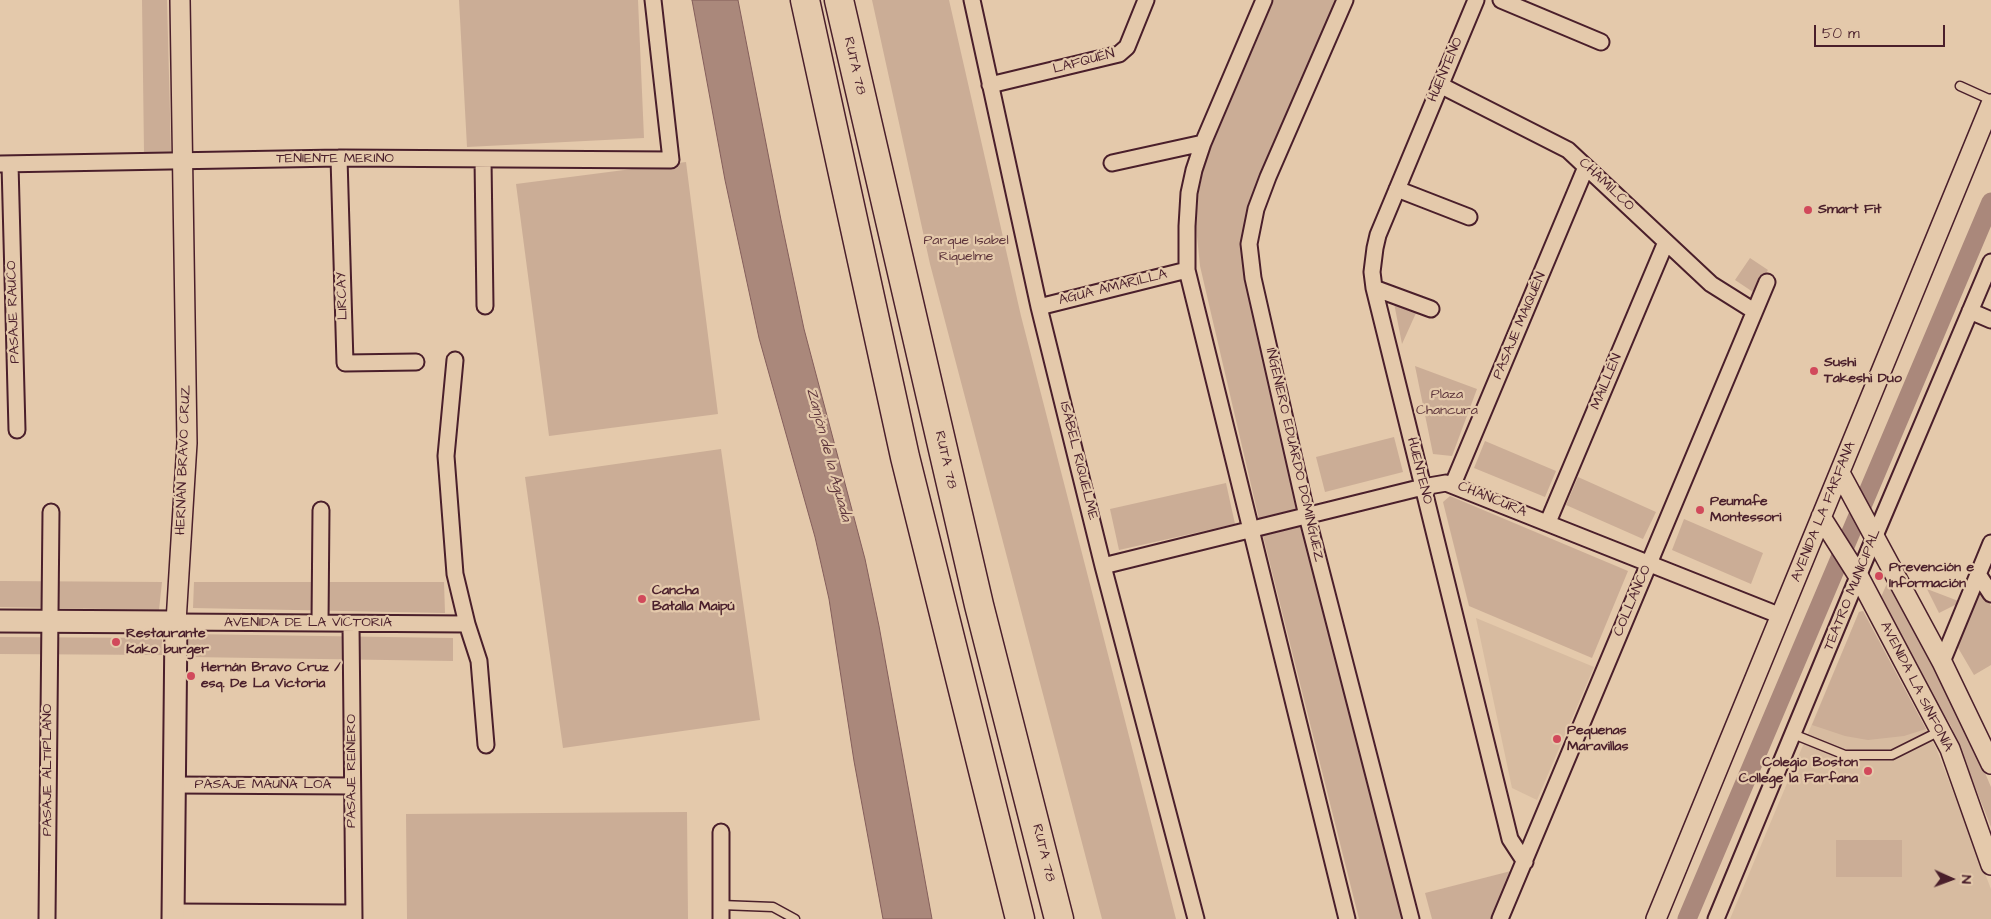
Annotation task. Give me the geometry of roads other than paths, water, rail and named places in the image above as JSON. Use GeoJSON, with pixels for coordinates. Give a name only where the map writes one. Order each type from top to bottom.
{"type":"FeatureCollection","features":[{"type":"Feature","properties":{"kind":"highway"},"geometry":{"type":"LineString","coordinates":[[805,0],[910,477],[1020,919]]}},
{"type":"Feature","properties":{"kind":"highway","name":"RUTA 78"},"geometry":{"type":"LineString","coordinates":[[839,0],[978,605],[1059,919]]}},
{"type":"Feature","properties":{"kind":"main road","name":"AVENIDA DE LA VICTORIA"},"geometry":{"type":"LineString","coordinates":[[0,621],[176,622]]}},
{"type":"Feature","properties":{"kind":"main road","name":"HERNÁN BRAVO CRUZ"},"geometry":{"type":"LineString","coordinates":[[173,915],[176,622]]}},
{"type":"Feature","properties":{"kind":"street","name":"HERNÁN BRAVO CRUZ"},"geometry":{"type":"LineString","coordinates":[[176,622],[187,443],[180,0]]}},
{"type":"Feature","properties":{"kind":"street","name":"TENIENTE MERINO"},"geometry":{"type":"LineString","coordinates":[[5,164],[340,158],[671,160],[653,0]]}},
{"type":"Feature","properties":{"kind":"street","name":"ISABEL RIQUELME"},"geometry":{"type":"LineString","coordinates":[[972,0],[1040,307],[1104,566],[1196,919]]}},
{"type":"Feature","properties":{"kind":"street","name":"LAFQUÉN"},"geometry":{"type":"LineString","coordinates":[[990,85],[1119,54],[1127,47],[1146,0]]}},
{"type":"Feature","properties":{"kind":"street"},"geometry":{"type":"LineString","coordinates":[[1264,0],[1203,143],[1194,170],[1189,194],[1187,270],[1347,919]]}},
{"type":"Feature","properties":{"kind":"street","name":"INGENIERO EDUARDO DOMÍNGUEZ"},"geometry":{"type":"LineString","coordinates":[[1345,0],[1268,177],[1256,210],[1249,244],[1254,278],[1307,516],[1411,919]]}},
{"type":"Feature","properties":{"kind":"street","name":"HUENTENO"},"geometry":{"type":"LineString","coordinates":[[1476,0],[1397,189],[1375,248],[1372,272],[1374,288],[1510,839],[1525,862]]}},
{"type":"Feature","properties":{"kind":"street"},"geometry":{"type":"LineString","coordinates":[[1501,0],[1601,42]]}},
{"type":"Feature","properties":{"kind":"street","name":"CHAMILCO"},"geometry":{"type":"LineString","coordinates":[[1440,86],[1568,150],[1711,284],[1754,311]]}},
{"type":"Feature","properties":{"kind":"street","name":"AVENIDA LA FARFANA"},"geometry":{"type":"LineString","coordinates":[[1656,919],[1781,616],[1824,521],[1840,473],[1991,104]]}},
{"type":"Feature","properties":{"kind":"street"},"geometry":{"type":"LineString","coordinates":[[1112,163],[1203,143]]}},
{"type":"Feature","properties":{"kind":"street","name":"LIRCAY"},"geometry":{"type":"LineString","coordinates":[[340,158],[345,364],[416,362]]}},
{"type":"Feature","properties":{"kind":"street"},"geometry":{"type":"LineString","coordinates":[[483,159],[485,306]]}},
{"type":"Feature","properties":{"kind":"street","name":"PASAJE RAUCO"},"geometry":{"type":"LineString","coordinates":[[5,164],[17,430]]}},
{"type":"Feature","properties":{"kind":"street","name":"PASAJE MAIQUÉN"},"geometry":{"type":"LineString","coordinates":[[1453,484],[1586,167]]}},
{"type":"Feature","properties":{"kind":"street"},"geometry":{"type":"LineString","coordinates":[[1397,189],[1468,217]]}},
{"type":"Feature","properties":{"kind":"street","name":"MAILLÉN"},"geometry":{"type":"LineString","coordinates":[[1548,522],[1666,242]]}},
{"type":"Feature","properties":{"kind":"street","name":"TEATRO MUNICIPAL"},"geometry":{"type":"LineString","coordinates":[[1716,919],[1794,734],[1854,569],[1872,533],[1991,262]]}},
{"type":"Feature","properties":{"kind":"street","name":"AGUA AMARILLA"},"geometry":{"type":"LineString","coordinates":[[1040,307],[1187,270]]}},
{"type":"Feature","properties":{"kind":"street","name":"COLLANCO"},"geometry":{"type":"LineString","coordinates":[[1500,919],[1767,282]]}},
{"type":"Feature","properties":{"kind":"street"},"geometry":{"type":"LineString","coordinates":[[1374,288],[1431,309]]}},
{"type":"Feature","properties":{"kind":"street"},"geometry":{"type":"LineString","coordinates":[[1970,311],[1991,320]]}},
{"type":"Feature","properties":{"kind":"street"},"geometry":{"type":"LineString","coordinates":[[455,360],[446,456],[455,574],[467,624],[479,661],[486,745]]}},
{"type":"Feature","properties":{"kind":"street"},"geometry":{"type":"LineString","coordinates":[[1840,473],[1942,662],[1991,764]]}},
{"type":"Feature","properties":{"kind":"street","name":"CHANCURA"},"geometry":{"type":"LineString","coordinates":[[1104,566],[1423,487],[1446,483],[1453,484],[1781,616]]}},
{"type":"Feature","properties":{"kind":"street"},"geometry":{"type":"LineString","coordinates":[[320,623],[321,510]]}},
{"type":"Feature","properties":{"kind":"street","name":"PASAJE ALTIPLANO"},"geometry":{"type":"LineString","coordinates":[[47,919],[50,512]]}},
{"type":"Feature","properties":{"kind":"street","name":"AVENIDA LA SINFONÍA"},"geometry":{"type":"LineString","coordinates":[[1824,521],[1854,569],[1950,749],[1991,866]]}},
{"type":"Feature","properties":{"kind":"street"},"geometry":{"type":"LineString","coordinates":[[1942,662],[1991,543]]}},
{"type":"Feature","properties":{"kind":"street"},"geometry":{"type":"LineString","coordinates":[[1978,574],[1991,594]]}},
{"type":"Feature","properties":{"kind":"street","name":"AVENIDA DE LA VICTORIA"},"geometry":{"type":"LineString","coordinates":[[176,622],[467,624]]}},
{"type":"Feature","properties":{"kind":"street","name":"PASAJE REINERO"},"geometry":{"type":"LineString","coordinates":[[351,624],[354,916]]}},
{"type":"Feature","properties":{"kind":"street","name":"PASAJE MAUNA LOA"},"geometry":{"type":"LineString","coordinates":[[174,785],[352,786]]}},
{"type":"Feature","properties":{"kind":"street"},"geometry":{"type":"LineString","coordinates":[[721,832],[721,912]]}},
{"type":"Feature","properties":{"kind":"street"},"geometry":{"type":"LineString","coordinates":[[173,915],[354,916]]}},
{"type":"Feature","properties":{"kind":"lane"},"geometry":{"type":"LineString","coordinates":[[1960,86],[1991,100]]}},
{"type":"Feature","properties":{"kind":"lane"},"geometry":{"type":"LineString","coordinates":[[1794,734],[1845,755],[1892,756],[1940,731]]}},
{"type":"Feature","properties":{"kind":"lane"},"geometry":{"type":"LineString","coordinates":[[721,912],[774,907],[795,919]]}},
{"type":"Feature","properties":{"kind":"water","name":"Zanjón de la Aguada"},"geometry":{"type":"Polygon","coordinates":[[[692,0],[738,0],[804,329],[865,559],[879,626],[932,919],[883,919],[854,761],[829,599],[815,537],[759,338],[725,180],[692,0]]]}},
{"type":"Feature","properties":{"kind":"waterway"},"geometry":{"type":"LineString","coordinates":[[1687,919],[1991,202]]}},
{"type":"Feature","properties":{"kind":"place","name":"Smart Fit"},"geometry":{"type":"Point","coordinates":[1808,210]}},
{"type":"Feature","properties":{"kind":"place","name":"Sushi Takeshi Duo"},"geometry":{"type":"Point","coordinates":[1814,371]}},
{"type":"Feature","properties":{"kind":"place","name":"Peumafe Montessori"},"geometry":{"type":"Point","coordinates":[1700,510]}},
{"type":"Feature","properties":{"kind":"place","name":"Prevención e Información"},"geometry":{"type":"Point","coordinates":[1879,576]}},
{"type":"Feature","properties":{"kind":"place","name":"Cancha Batalla Maipú"},"geometry":{"type":"Point","coordinates":[642,599]}},
{"type":"Feature","properties":{"kind":"place","name":"Restaurante Kako burger"},"geometry":{"type":"Point","coordinates":[116,642]}},
{"type":"Feature","properties":{"kind":"place","name":"Hernán Bravo Cruz / esq. De La Victoria"},"geometry":{"type":"Point","coordinates":[191,676]}},
{"type":"Feature","properties":{"kind":"place","name":"Pequenas Maravillas"},"geometry":{"type":"Point","coordinates":[1557,739]}},
{"type":"Feature","properties":{"kind":"place","name":"Colegio Boston College la Farfana"},"geometry":{"type":"Point","coordinates":[1868,771]}},
{"type":"Feature","properties":{"kind":"park label","name":"Parque Isabel Riquelme"},"geometry":{"type":"Point","coordinates":[966,250]}},
{"type":"Feature","properties":{"kind":"park label","name":"Plaza Chancura"},"geometry":{"type":"Point","coordinates":[1447,404]}}]}
